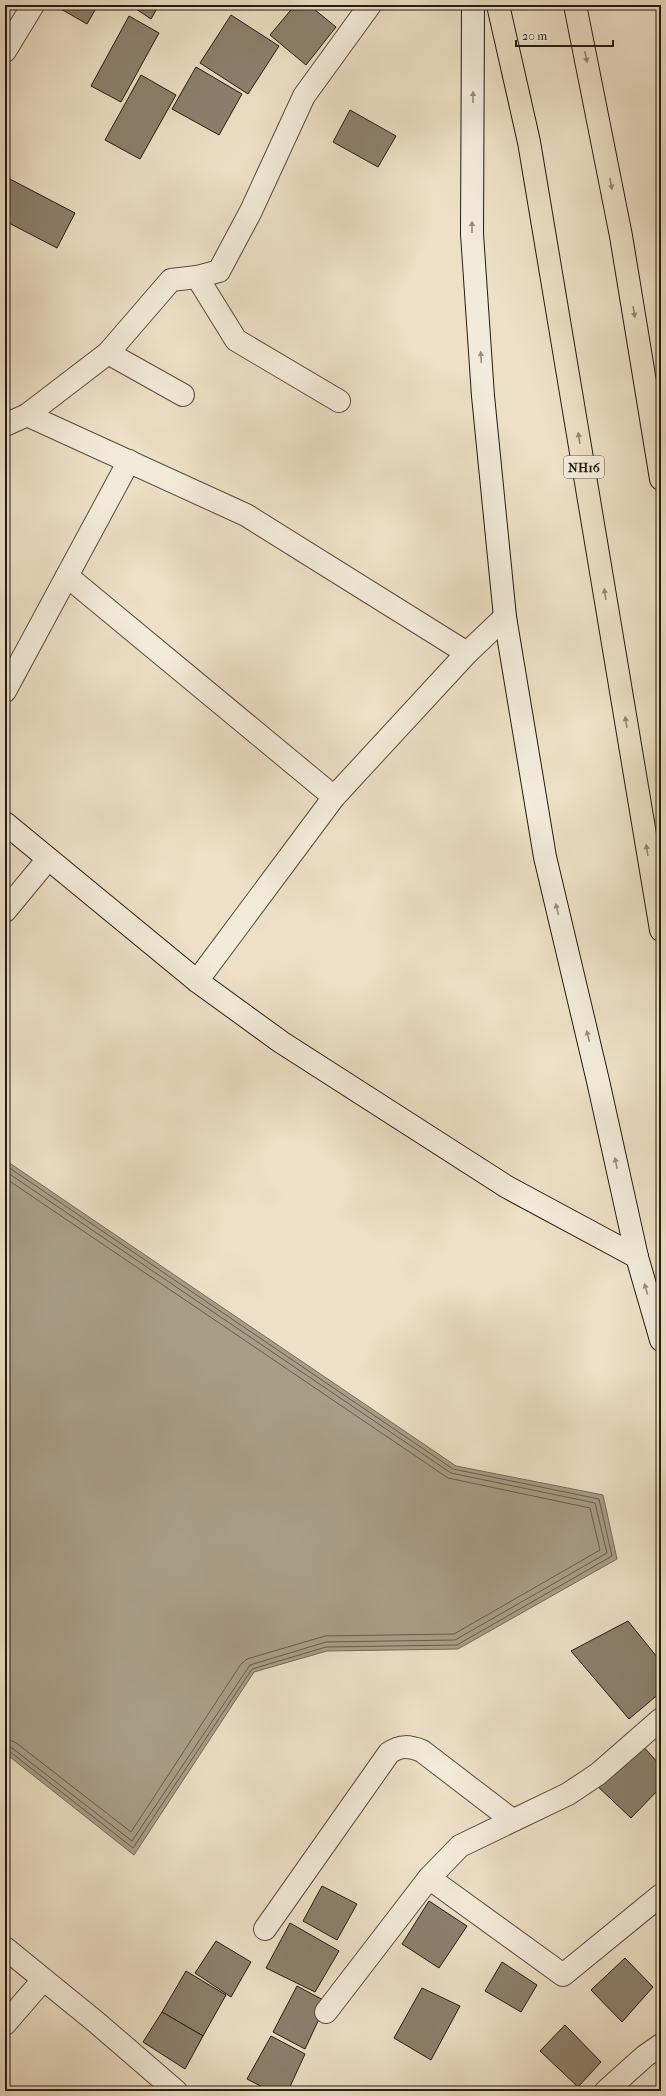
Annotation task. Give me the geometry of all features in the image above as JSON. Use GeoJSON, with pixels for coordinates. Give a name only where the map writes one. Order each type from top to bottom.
{"type":"FeatureCollection","features":[{"type":"Feature","properties":{"kind":"highway","name":"NH16"},"geometry":{"type":"LineString","coordinates":[[498,5],[529,142],[661,930]]}},
{"type":"Feature","properties":{"kind":"highway"},"geometry":{"type":"LineString","coordinates":[[575,5],[622,236],[661,479]]}},
{"type":"Feature","properties":{"kind":"street"},"geometry":{"type":"LineString","coordinates":[[5,51],[33,5]]}},
{"type":"Feature","properties":{"kind":"street"},"geometry":{"type":"LineString","coordinates":[[5,424],[27,415],[108,353],[171,280],[197,277],[219,271],[251,212],[304,96],[370,5]]}},
{"type":"Feature","properties":{"kind":"street"},"geometry":{"type":"LineString","coordinates":[[473,5],[472,234],[483,396],[505,617],[544,857],[598,1081],[637,1256],[661,1340]]}},
{"type":"Feature","properties":{"kind":"street"},"geometry":{"type":"LineString","coordinates":[[197,277],[236,340],[339,401]]}},
{"type":"Feature","properties":{"kind":"street"},"geometry":{"type":"LineString","coordinates":[[108,353],[183,395]]}},
{"type":"Feature","properties":{"kind":"street"},"geometry":{"type":"LineString","coordinates":[[27,415],[246,514],[467,653]]}},
{"type":"Feature","properties":{"kind":"street"},"geometry":{"type":"LineString","coordinates":[[5,691],[129,461]]}},
{"type":"Feature","properties":{"kind":"street"},"geometry":{"type":"LineString","coordinates":[[66,576],[334,797]]}},
{"type":"Feature","properties":{"kind":"street"},"geometry":{"type":"LineString","coordinates":[[197,981],[334,797],[467,653],[505,617]]}},
{"type":"Feature","properties":{"kind":"street"},"geometry":{"type":"LineString","coordinates":[[5,823],[197,981],[281,1042],[507,1188],[637,1256]]}},
{"type":"Feature","properties":{"kind":"street"},"geometry":{"type":"LineString","coordinates":[[5,911],[48,859]]}},
{"type":"Feature","properties":{"kind":"street"},"geometry":{"type":"LineString","coordinates":[[326,2012],[429,1878],[460,1846],[568,1794],[598,1774],[661,1719]]}},
{"type":"Feature","properties":{"kind":"street"},"geometry":{"type":"LineString","coordinates":[[265,1929],[388,1753],[398,1747],[410,1746],[422,1751],[512,1820]]}},
{"type":"Feature","properties":{"kind":"street"},"geometry":{"type":"LineString","coordinates":[[429,1878],[563,1975],[661,1896]]}},
{"type":"Feature","properties":{"kind":"street"},"geometry":{"type":"LineString","coordinates":[[5,1948],[96,2022],[176,2091]]}},
{"type":"Feature","properties":{"kind":"street"},"geometry":{"type":"LineString","coordinates":[[5,2024],[43,1980]]}},
{"type":"Feature","properties":{"kind":"street"},"geometry":{"type":"LineString","coordinates":[[606,2091],[645,2056],[661,2045]]}},
{"type":"Feature","properties":{"kind":"water"},"geometry":{"type":"Polygon","coordinates":[[[5,1160],[456,1466],[603,1495],[617,1559],[458,1649],[327,1651],[254,1672],[134,1855],[5,1753],[5,1160]]]}},
{"type":"Feature","properties":{"kind":"building"},"geometry":{"type":"Polygon","coordinates":[[[54,5],[98,5],[87,24],[54,5]]]}},
{"type":"Feature","properties":{"kind":"building"},"geometry":{"type":"Polygon","coordinates":[[[130,5],[159,5],[151,19],[130,5]]]}},
{"type":"Feature","properties":{"kind":"building"},"geometry":{"type":"Polygon","coordinates":[[[295,5],[309,5],[336,27],[306,65],[270,35],[295,5]]]}},
{"type":"Feature","properties":{"kind":"building"},"geometry":{"type":"Polygon","coordinates":[[[231,15],[279,46],[248,94],[200,63],[231,15]]]}},
{"type":"Feature","properties":{"kind":"building"},"geometry":{"type":"Polygon","coordinates":[[[129,16],[159,33],[121,102],[91,86],[129,16]]]}},
{"type":"Feature","properties":{"kind":"building"},"geometry":{"type":"Polygon","coordinates":[[[196,67],[242,94],[219,135],[172,109],[196,67]]]}},
{"type":"Feature","properties":{"kind":"building"},"geometry":{"type":"Polygon","coordinates":[[[141,75],[176,95],[140,159],[105,140],[141,75]]]}},
{"type":"Feature","properties":{"kind":"building"},"geometry":{"type":"Polygon","coordinates":[[[350,110],[396,136],[378,167],[333,142],[350,110]]]}},
{"type":"Feature","properties":{"kind":"building"},"geometry":{"type":"Polygon","coordinates":[[[6,177],[75,213],[57,248],[5,221],[6,177]]]}},
{"type":"Feature","properties":{"kind":"building"},"geometry":{"type":"Polygon","coordinates":[[[628,1621],[661,1662],[661,1692],[629,1719],[571,1651],[628,1621]]]}},
{"type":"Feature","properties":{"kind":"building"},"geometry":{"type":"Polygon","coordinates":[[[640,1743],[661,1766],[661,1787],[631,1818],[593,1782],[640,1743]]]}},
{"type":"Feature","properties":{"kind":"building"},"geometry":{"type":"Polygon","coordinates":[[[322,1886],[357,1904],[337,1940],[303,1921],[322,1886]]]}},
{"type":"Feature","properties":{"kind":"building"},"geometry":{"type":"Polygon","coordinates":[[[429,1901],[467,1926],[439,1968],[402,1944],[429,1901]]]}},
{"type":"Feature","properties":{"kind":"building"},"geometry":{"type":"Polygon","coordinates":[[[290,1923],[339,1951],[315,1992],[266,1968],[290,1923]]]}},
{"type":"Feature","properties":{"kind":"building"},"geometry":{"type":"Polygon","coordinates":[[[216,1941],[251,1962],[231,1997],[195,1973],[216,1941]]]}},
{"type":"Feature","properties":{"kind":"building"},"geometry":{"type":"Polygon","coordinates":[[[625,1958],[653,1987],[622,2022],[591,1990],[625,1958]]]}},
{"type":"Feature","properties":{"kind":"building"},"geometry":{"type":"Polygon","coordinates":[[[502,1962],[537,1985],[521,2012],[485,1991],[502,1962]]]}},
{"type":"Feature","properties":{"kind":"building"},"geometry":{"type":"Polygon","coordinates":[[[186,1971],[226,1995],[203,2036],[162,2012],[186,1971]]]}},
{"type":"Feature","properties":{"kind":"building"},"geometry":{"type":"Polygon","coordinates":[[[297,1986],[327,2002],[305,2049],[273,2032],[297,1986]]]}},
{"type":"Feature","properties":{"kind":"building"},"geometry":{"type":"Polygon","coordinates":[[[422,1988],[460,2006],[431,2060],[394,2038],[422,1988]]]}},
{"type":"Feature","properties":{"kind":"building"},"geometry":{"type":"Polygon","coordinates":[[[162,2012],[203,2036],[185,2069],[143,2042],[162,2012]]]}},
{"type":"Feature","properties":{"kind":"building"},"geometry":{"type":"Polygon","coordinates":[[[565,2025],[601,2062],[578,2087],[540,2051],[565,2025]]]}},
{"type":"Feature","properties":{"kind":"building"},"geometry":{"type":"Polygon","coordinates":[[[271,2036],[305,2054],[288,2091],[270,2091],[247,2079],[271,2036]]]}}]}
